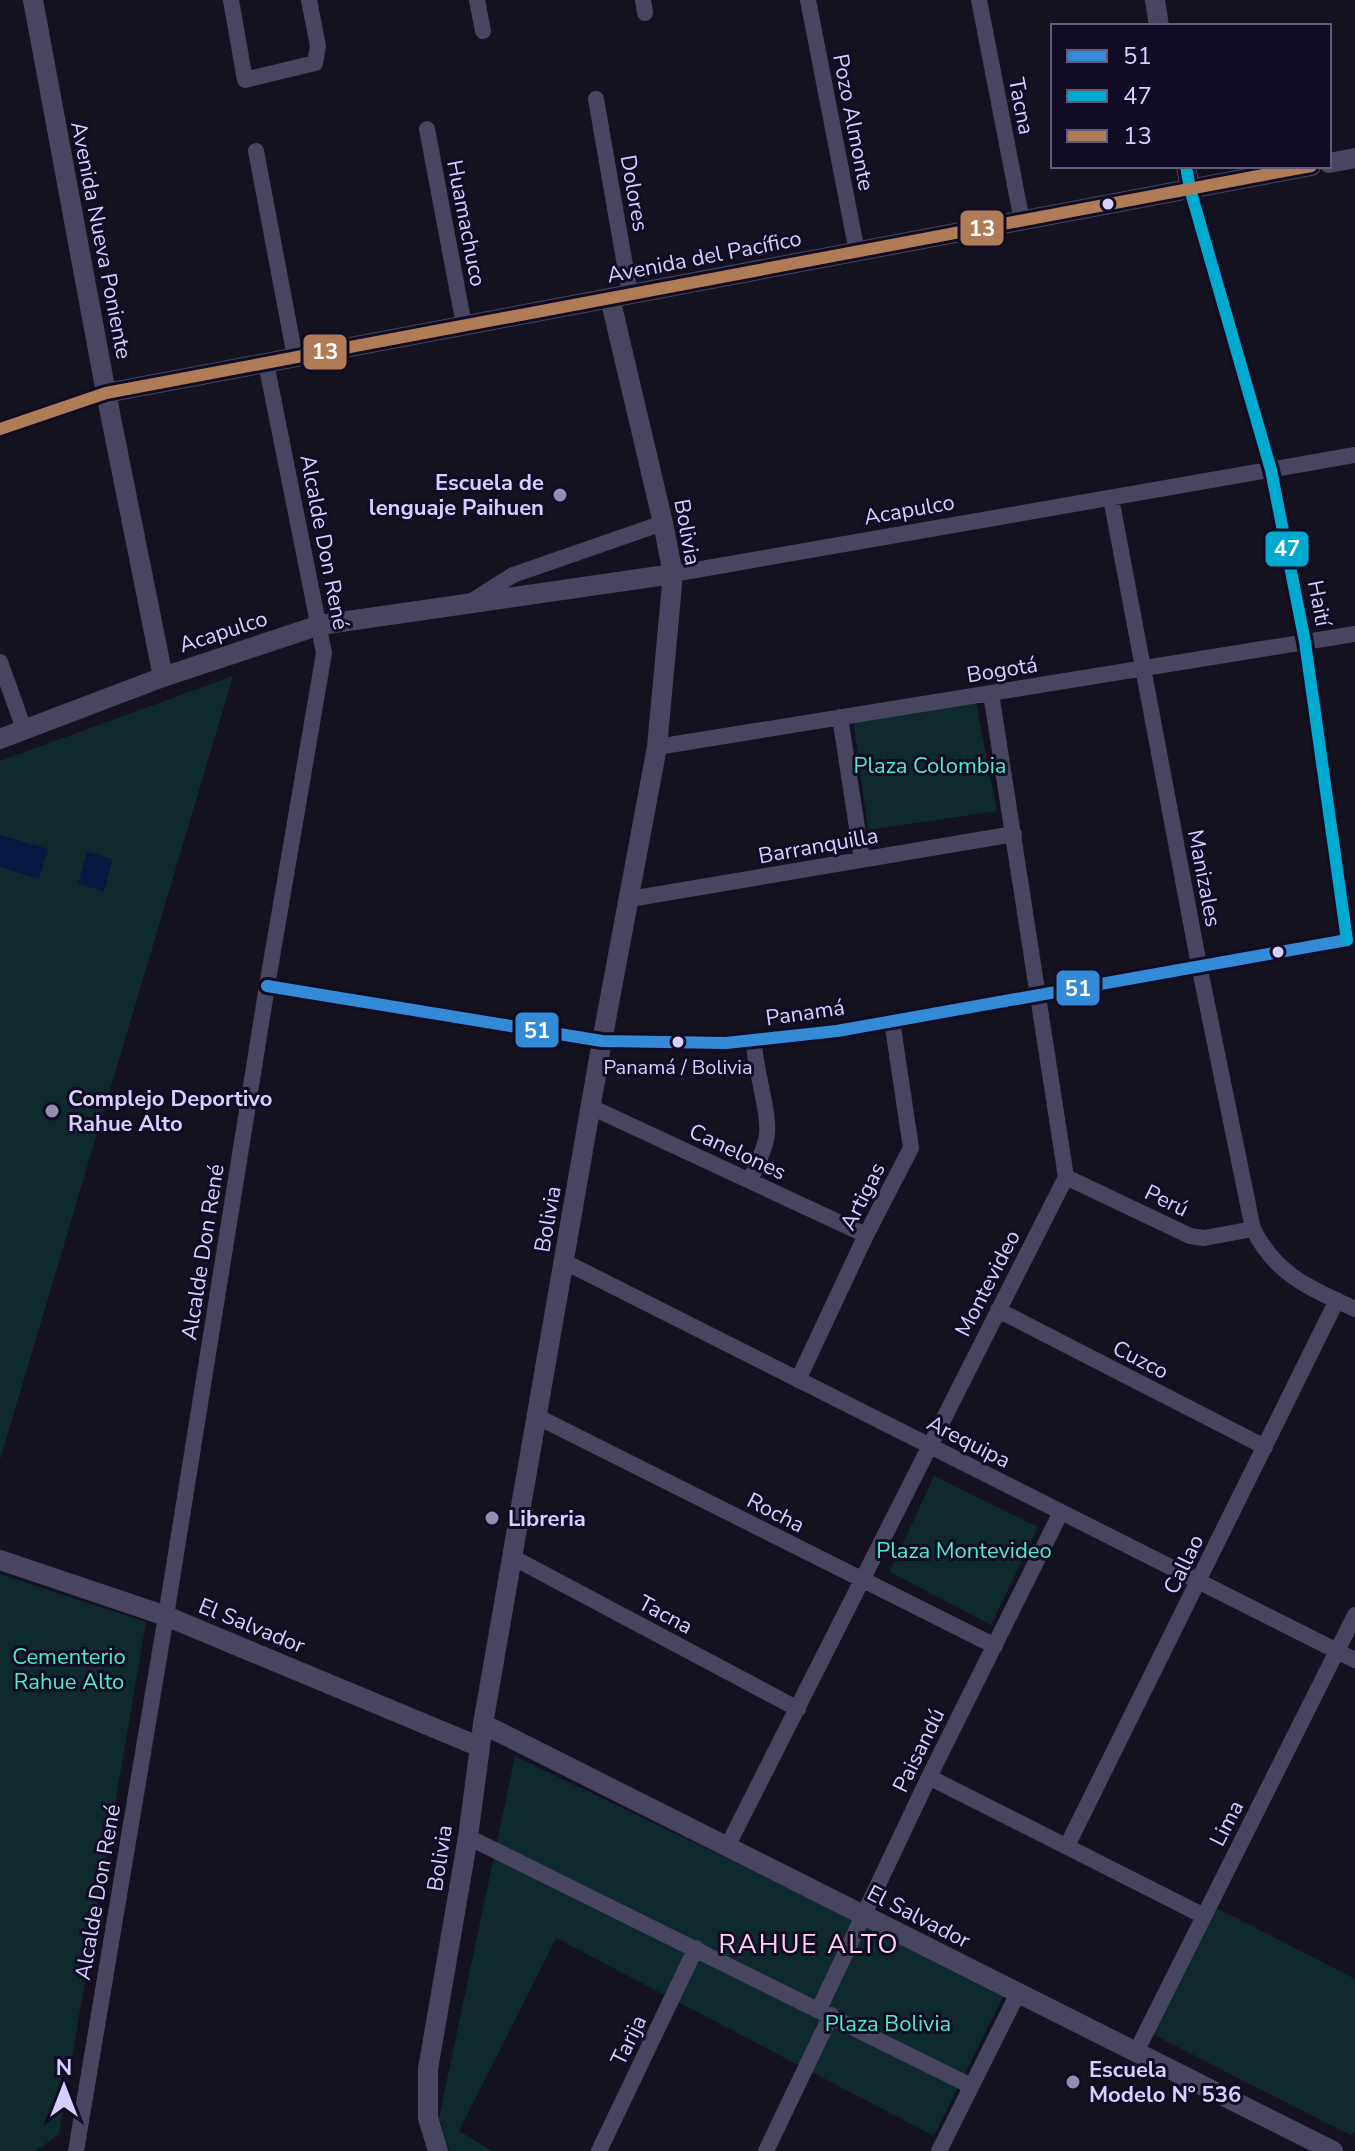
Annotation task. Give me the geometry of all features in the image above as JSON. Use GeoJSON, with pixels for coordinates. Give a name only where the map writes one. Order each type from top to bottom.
{"type":"FeatureCollection","features":[{"type":"Feature","properties":{"kind":"street","name":"Avenida Nueva Poniente"},"geometry":{"type":"LineString","coordinates":[[33,0],[106,393],[163,677]]}},
{"type":"Feature","properties":{"kind":"street"},"geometry":{"type":"LineString","coordinates":[[231,0],[245,80],[315,63],[318,46],[309,0]]}},
{"type":"Feature","properties":{"kind":"street"},"geometry":{"type":"LineString","coordinates":[[477,0],[483,31]]}},
{"type":"Feature","properties":{"kind":"street","name":"Pozo Almonte"},"geometry":{"type":"LineString","coordinates":[[808,0],[857,252]]}},
{"type":"Feature","properties":{"kind":"street","name":"Tacna"},"geometry":{"type":"LineString","coordinates":[[979,0],[1022,221]]}},
{"type":"Feature","properties":{"kind":"street"},"geometry":{"type":"LineString","coordinates":[[1155,0],[1159,24]]}},
{"type":"Feature","properties":{"kind":"street","name":"Dolores"},"geometry":{"type":"LineString","coordinates":[[596,99],[620,296]]}},
{"type":"Feature","properties":{"kind":"street","name":"Huamachuco"},"geometry":{"type":"LineString","coordinates":[[427,129],[464,325]]}},
{"type":"Feature","properties":{"kind":"street"},"geometry":{"type":"LineString","coordinates":[[256,151],[295,357]]}},
{"type":"Feature","properties":{"kind":"street"},"geometry":{"type":"LineString","coordinates":[[1331,163],[1355,158]]}},
{"type":"Feature","properties":{"kind":"street"},"geometry":{"type":"LineString","coordinates":[[1186,168],[1190,189]]}},
{"type":"Feature","properties":{"kind":"street","name":"Avenida del Pacífico"},"geometry":{"type":"LineString","coordinates":[[106,393],[1300,168]]}},
{"type":"Feature","properties":{"kind":"street","name":"Haití"},"geometry":{"type":"LineString","coordinates":[[1190,189],[1271,470],[1305,642],[1351,942]]}},
{"type":"Feature","properties":{"kind":"street","name":"Bolivia"},"geometry":{"type":"LineString","coordinates":[[438,2151],[428,2118],[428,2069],[468,1837],[483,1724],[563,1261],[657,747],[673,574],[620,296]]}},
{"type":"Feature","properties":{"kind":"street","name":"Alcalde Don René"},"geometry":{"type":"LineString","coordinates":[[76,2151],[324,653],[266,363]]}},
{"type":"Feature","properties":{"kind":"street"},"geometry":{"type":"LineString","coordinates":[[0,429],[106,393]]}},
{"type":"Feature","properties":{"kind":"street","name":"Acapulco"},"geometry":{"type":"LineString","coordinates":[[0,739],[163,677],[320,625],[673,574],[1355,455]]}},
{"type":"Feature","properties":{"kind":"street","name":"Manizales"},"geometry":{"type":"LineString","coordinates":[[1111,498],[1199,965],[1253,1229],[1283,1271],[1355,1309]]}},
{"type":"Feature","properties":{"kind":"street","name":"Acapulco"},"geometry":{"type":"LineString","coordinates":[[471,602],[513,575],[663,523]]}},
{"type":"Feature","properties":{"kind":"street","name":"Bogotá"},"geometry":{"type":"LineString","coordinates":[[657,747],[1355,634]]}},
{"type":"Feature","properties":{"kind":"street"},"geometry":{"type":"LineString","coordinates":[[0,662],[24,729]]}},
{"type":"Feature","properties":{"kind":"street"},"geometry":{"type":"LineString","coordinates":[[991,693],[1066,1177]]}},
{"type":"Feature","properties":{"kind":"street"},"geometry":{"type":"LineString","coordinates":[[840,717],[862,860]]}},
{"type":"Feature","properties":{"kind":"street","name":"Barranquilla"},"geometry":{"type":"LineString","coordinates":[[630,899],[1014,834]]}},
{"type":"Feature","properties":{"kind":"street","name":"Panamá"},"geometry":{"type":"LineString","coordinates":[[267,986],[602,1041],[684,1044],[754,1041],[837,1031],[1199,965],[1351,942]]}},
{"type":"Feature","properties":{"kind":"street","name":"Artigas"},"geometry":{"type":"LineString","coordinates":[[798,1380],[911,1148],[892,1021]]}},
{"type":"Feature","properties":{"kind":"street"},"geometry":{"type":"LineString","coordinates":[[750,1181],[767,1139],[754,1060],[754,1041]]}},
{"type":"Feature","properties":{"kind":"street","name":"Canelones"},"geometry":{"type":"LineString","coordinates":[[591,1107],[866,1235]]}},
{"type":"Feature","properties":{"kind":"street","name":"Perú"},"geometry":{"type":"LineString","coordinates":[[1066,1177],[1190,1236],[1204,1238],[1253,1229]]}},
{"type":"Feature","properties":{"kind":"street","name":"Montevideo"},"geometry":{"type":"LineString","coordinates":[[727,1847],[1066,1177]]}},
{"type":"Feature","properties":{"kind":"street","name":"Arequipa"},"geometry":{"type":"LineString","coordinates":[[563,1261],[1355,1660]]}},
{"type":"Feature","properties":{"kind":"street","name":"Callao"},"geometry":{"type":"LineString","coordinates":[[1067,1846],[1337,1300]]}},
{"type":"Feature","properties":{"kind":"street","name":"Cuzco"},"geometry":{"type":"LineString","coordinates":[[998,1310],[1265,1447]]}},
{"type":"Feature","properties":{"kind":"street","name":"Rocha"},"geometry":{"type":"LineString","coordinates":[[538,1417],[995,1646]]}},
{"type":"Feature","properties":{"kind":"street","name":"Paisandú"},"geometry":{"type":"LineString","coordinates":[[766,2151],[863,1915],[1061,1512]]}},
{"type":"Feature","properties":{"kind":"street","name":"Tacna"},"geometry":{"type":"LineString","coordinates":[[514,1558],[798,1709]]}},
{"type":"Feature","properties":{"kind":"street","name":"El Salvador"},"geometry":{"type":"LineString","coordinates":[[0,1560],[166,1616],[480,1747]]}},
{"type":"Feature","properties":{"kind":"street","name":"Lima"},"geometry":{"type":"LineString","coordinates":[[1136,2052],[1355,1615]]}},
{"type":"Feature","properties":{"kind":"street","name":"El Salvador"},"geometry":{"type":"LineString","coordinates":[[483,1724],[1333,2151]]}},
{"type":"Feature","properties":{"kind":"street"},"geometry":{"type":"LineString","coordinates":[[929,1777],[1204,1916]]}},
{"type":"Feature","properties":{"kind":"street"},"geometry":{"type":"LineString","coordinates":[[468,1837],[971,2086]]}},
{"type":"Feature","properties":{"kind":"street","name":"Tarija"},"geometry":{"type":"LineString","coordinates":[[599,2151],[696,1948]]}},
{"type":"Feature","properties":{"kind":"street"},"geometry":{"type":"LineString","coordinates":[[939,2151],[1018,1993]]}},
{"type":"Feature","properties":{"kind":"green space","name":"Complejo Deportivo Rahue Alto"},"geometry":{"type":"Polygon","coordinates":[[[233,676],[0,1460],[0,761],[233,676]]]}},
{"type":"Feature","properties":{"kind":"green space","name":"Plaza Colombia"},"geometry":{"type":"Polygon","coordinates":[[[976,703],[997,811],[868,830],[853,720],[976,703]]]}},
{"type":"Feature","properties":{"kind":"green space","name":"Plaza Montevideo"},"geometry":{"type":"Polygon","coordinates":[[[934,1476],[1038,1527],[991,1625],[890,1572],[934,1476]]]}},
{"type":"Feature","properties":{"kind":"green space","name":"Cementerio Rahue Alto"},"geometry":{"type":"Polygon","coordinates":[[[0,1574],[146,1622],[59,2134],[36,2151],[0,2151],[0,1574]]]}},
{"type":"Feature","properties":{"kind":"green space","name":"Plaza Bolivia"},"geometry":{"type":"Polygon","coordinates":[[[515,1756],[1005,1993],[934,2136],[556,1938],[459,2131],[492,2151],[449,2151],[439,2118],[515,1756]]]}},
{"type":"Feature","properties":{"kind":"green space"},"geometry":{"type":"Polygon","coordinates":[[[1217,1908],[1355,1979],[1355,2131],[1352,2136],[1152,2034],[1217,1908]]]}},
{"type":"Feature","properties":{"kind":"water"},"geometry":{"type":"Polygon","coordinates":[[[0,835],[48,849],[39,879],[0,867],[0,835]]]}},
{"type":"Feature","properties":{"kind":"water"},"geometry":{"type":"Polygon","coordinates":[[[87,852],[113,859],[104,891],[78,884],[87,852]]]}},
{"type":"Feature","properties":{"kind":"transit line","name":"47"},"geometry":{"type":"LineString","coordinates":[[1186,168],[1271,470],[1305,642],[1347,940]]}},
{"type":"Feature","properties":{"kind":"transit line","name":"13"},"geometry":{"type":"LineString","coordinates":[[0,429],[106,393],[1300,168]]}},
{"type":"Feature","properties":{"kind":"transit line","name":"51"},"geometry":{"type":"LineString","coordinates":[[267,986],[602,1041],[726,1043],[837,1031],[1347,940]]}},
{"type":"Feature","properties":{"kind":"place","name":"Escuela de lenguaje Paihuen"},"geometry":{"type":"Point","coordinates":[560,495]}},
{"type":"Feature","properties":{"kind":"place","name":"Panamá / Bolivia"},"geometry":{"type":"Point","coordinates":[678,1042]}},
{"type":"Feature","properties":{"kind":"place","name":"Complejo Deportivo Rahue Alto"},"geometry":{"type":"Point","coordinates":[52,1111]}},
{"type":"Feature","properties":{"kind":"place","name":"Libreria"},"geometry":{"type":"Point","coordinates":[492,1518]}},
{"type":"Feature","properties":{"kind":"place","name":"Escuela Modelo Nº 536"},"geometry":{"type":"Point","coordinates":[1073,2082]}},
{"type":"Feature","properties":{"kind":"district","name":"RAHUE ALTO"},"geometry":{"type":"Point","coordinates":[809,1944]}}]}
